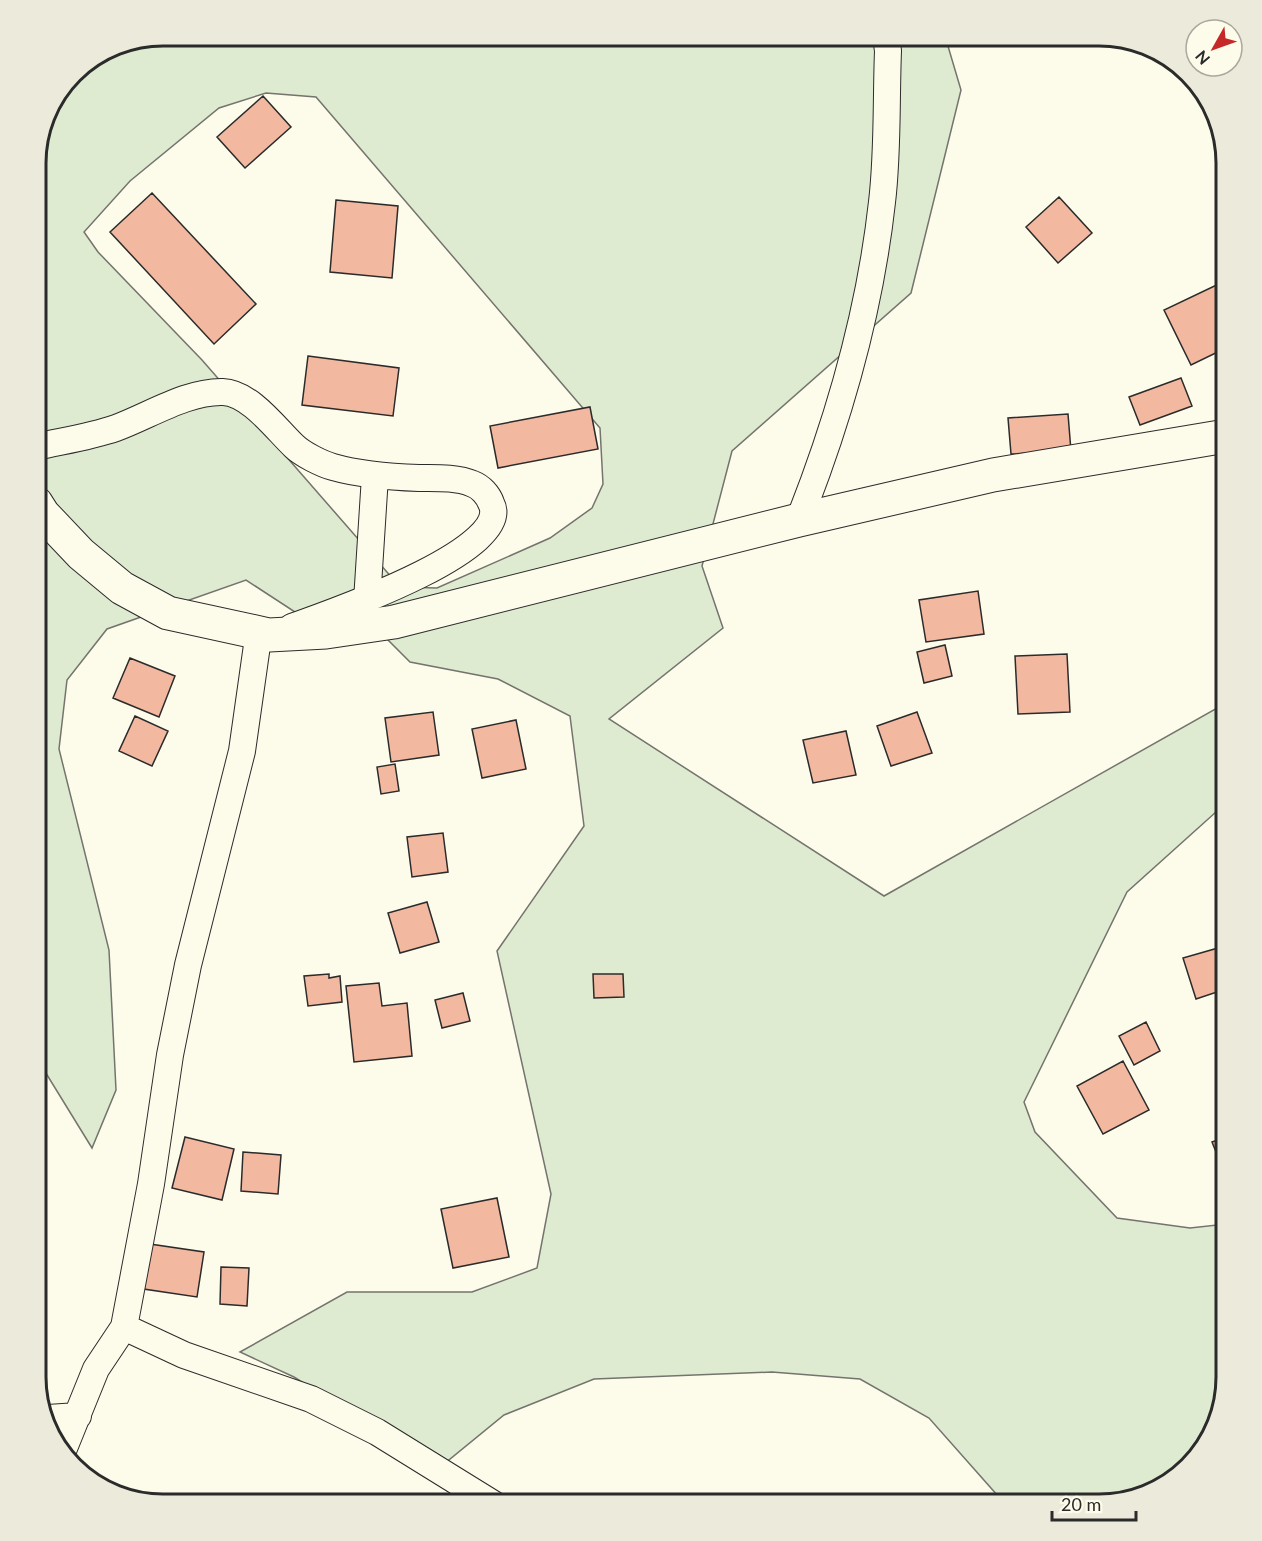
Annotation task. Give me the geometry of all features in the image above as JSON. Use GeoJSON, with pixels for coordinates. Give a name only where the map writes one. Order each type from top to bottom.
{"type":"FeatureCollection","features":[{"type":"Feature","properties":{"kind":"main road"},"geometry":{"type":"LineString","coordinates":[[47,518],[81,554],[122,588],[168,613],[264,633],[326,632],[394,622],[799,520],[993,475],[1216,438]]}},
{"type":"Feature","properties":{"kind":"street"},"geometry":{"type":"LineString","coordinates":[[799,520],[825,453],[866,305],[873,268],[883,200],[887,47]]}},
{"type":"Feature","properties":{"kind":"street"},"geometry":{"type":"LineString","coordinates":[[47,444],[113,429],[199,395],[225,392],[249,402],[273,423],[295,448],[331,467],[375,476],[447,479],[473,484],[487,495],[495,510],[493,523],[477,540],[431,569],[367,601],[264,633],[242,751],[188,965],[170,1055],[151,1184],[124,1327],[96,1369],[66,1443]]}},
{"type":"Feature","properties":{"kind":"street"},"geometry":{"type":"LineString","coordinates":[[367,601],[375,476]]}},
{"type":"Feature","properties":{"kind":"street"},"geometry":{"type":"LineString","coordinates":[[124,1327],[184,1355],[311,1399],[377,1432],[477,1494]]}},
{"type":"Feature","properties":{"kind":"street"},"geometry":{"type":"LineString","coordinates":[[53,1418],[78,1416]]}},
{"type":"Feature","properties":{"kind":"green space"},"geometry":{"type":"Polygon","coordinates":[[[163,46],[948,47],[961,90],[911,293],[732,451],[702,566],[723,628],[609,719],[884,896],[1216,709],[1216,812],[1127,892],[1024,1102],[1035,1132],[1117,1218],[1190,1228],[1216,1225],[1216,1378],[1212,1408],[1196,1443],[1164,1475],[1121,1492],[996,1494],[929,1418],[860,1379],[772,1372],[594,1379],[504,1415],[439,1468],[294,1377],[240,1352],[347,1292],[472,1292],[537,1268],[551,1194],[497,951],[584,826],[570,716],[498,679],[410,662],[366,618],[298,614],[246,580],[107,629],[67,680],[59,749],[109,950],[116,1090],[92,1148],[46,1074],[47,156],[50,133],[66,98],[86,76],[105,62],[126,53],[163,46]],[[266,93],[219,108],[130,181],[84,232],[98,252],[202,360],[400,587],[437,588],[550,538],[592,508],[603,484],[600,428],[316,97],[266,93]]]}},
{"type":"Feature","properties":{"kind":"building"},"geometry":{"type":"Polygon","coordinates":[[[263,96],[291,127],[245,168],[217,137],[263,96]]]}},
{"type":"Feature","properties":{"kind":"building"},"geometry":{"type":"Polygon","coordinates":[[[152,193],[256,304],[214,344],[110,232],[152,193]]]}},
{"type":"Feature","properties":{"kind":"building"},"geometry":{"type":"Polygon","coordinates":[[[1059,197],[1092,233],[1058,263],[1026,227],[1059,197]]]}},
{"type":"Feature","properties":{"kind":"building"},"geometry":{"type":"Polygon","coordinates":[[[336,200],[398,206],[392,278],[330,272],[336,200]]]}},
{"type":"Feature","properties":{"kind":"building"},"geometry":{"type":"Polygon","coordinates":[[[1216,285],[1216,353],[1191,365],[1164,310],[1216,285]]]}},
{"type":"Feature","properties":{"kind":"building"},"geometry":{"type":"Polygon","coordinates":[[[308,356],[399,368],[393,416],[302,405],[308,356]]]}},
{"type":"Feature","properties":{"kind":"building"},"geometry":{"type":"Polygon","coordinates":[[[1181,378],[1192,406],[1140,425],[1129,397],[1181,378]]]}},
{"type":"Feature","properties":{"kind":"building"},"geometry":{"type":"Polygon","coordinates":[[[590,407],[598,449],[498,468],[490,426],[590,407]]]}},
{"type":"Feature","properties":{"kind":"building"},"geometry":{"type":"Polygon","coordinates":[[[1068,414],[1071,451],[1011,454],[1008,418],[1068,414]]]}},
{"type":"Feature","properties":{"kind":"building"},"geometry":{"type":"Polygon","coordinates":[[[978,591],[984,634],[926,642],[919,600],[978,591]]]}},
{"type":"Feature","properties":{"kind":"building"},"geometry":{"type":"Polygon","coordinates":[[[945,645],[952,676],[924,683],[917,652],[945,645]]]}},
{"type":"Feature","properties":{"kind":"building"},"geometry":{"type":"Polygon","coordinates":[[[1067,654],[1070,712],[1018,714],[1015,656],[1067,654]]]}},
{"type":"Feature","properties":{"kind":"building"},"geometry":{"type":"Polygon","coordinates":[[[130,658],[175,676],[159,717],[113,698],[130,658]]]}},
{"type":"Feature","properties":{"kind":"building"},"geometry":{"type":"Polygon","coordinates":[[[433,712],[439,755],[391,762],[385,718],[433,712]]]}},
{"type":"Feature","properties":{"kind":"building"},"geometry":{"type":"Polygon","coordinates":[[[917,712],[932,753],[891,766],[877,726],[917,712]]]}},
{"type":"Feature","properties":{"kind":"building"},"geometry":{"type":"Polygon","coordinates":[[[135,716],[168,731],[152,766],[119,751],[135,716]]]}},
{"type":"Feature","properties":{"kind":"building"},"geometry":{"type":"Polygon","coordinates":[[[516,720],[526,769],[482,778],[472,729],[516,720]]]}},
{"type":"Feature","properties":{"kind":"building"},"geometry":{"type":"Polygon","coordinates":[[[846,731],[856,775],[813,783],[803,740],[846,731]]]}},
{"type":"Feature","properties":{"kind":"building"},"geometry":{"type":"Polygon","coordinates":[[[395,764],[399,791],[381,794],[377,767],[395,764]]]}},
{"type":"Feature","properties":{"kind":"building"},"geometry":{"type":"Polygon","coordinates":[[[443,833],[448,872],[412,877],[407,837],[443,833]]]}},
{"type":"Feature","properties":{"kind":"building"},"geometry":{"type":"Polygon","coordinates":[[[427,902],[439,942],[400,953],[388,913],[427,902]]]}},
{"type":"Feature","properties":{"kind":"building"},"geometry":{"type":"Polygon","coordinates":[[[1216,949],[1216,992],[1196,999],[1183,958],[1216,949]]]}},
{"type":"Feature","properties":{"kind":"building"},"geometry":{"type":"Polygon","coordinates":[[[329,974],[329,978],[340,976],[342,1002],[308,1006],[304,976],[329,974]]]}},
{"type":"Feature","properties":{"kind":"building"},"geometry":{"type":"Polygon","coordinates":[[[593,974],[623,974],[624,997],[594,998],[593,974]]]}},
{"type":"Feature","properties":{"kind":"building"},"geometry":{"type":"Polygon","coordinates":[[[379,983],[382,1006],[407,1003],[412,1056],[354,1062],[346,986],[379,983]]]}},
{"type":"Feature","properties":{"kind":"building"},"geometry":{"type":"Polygon","coordinates":[[[463,993],[470,1021],[442,1028],[435,1000],[463,993]]]}},
{"type":"Feature","properties":{"kind":"building"},"geometry":{"type":"Polygon","coordinates":[[[1146,1022],[1160,1051],[1134,1065],[1119,1036],[1146,1022]]]}},
{"type":"Feature","properties":{"kind":"building"},"geometry":{"type":"Polygon","coordinates":[[[1123,1061],[1149,1110],[1103,1134],[1077,1086],[1123,1061]]]}},
{"type":"Feature","properties":{"kind":"building"},"geometry":{"type":"Polygon","coordinates":[[[185,1137],[234,1149],[222,1200],[172,1188],[185,1137]]]}},
{"type":"Feature","properties":{"kind":"building"},"geometry":{"type":"Polygon","coordinates":[[[1216,1141],[1216,1152],[1212,1142],[1216,1141]]]}},
{"type":"Feature","properties":{"kind":"building"},"geometry":{"type":"Polygon","coordinates":[[[243,1152],[281,1155],[278,1194],[241,1191],[243,1152]]]}},
{"type":"Feature","properties":{"kind":"building"},"geometry":{"type":"Polygon","coordinates":[[[497,1198],[509,1257],[453,1268],[441,1209],[497,1198]]]}},
{"type":"Feature","properties":{"kind":"building"},"geometry":{"type":"Polygon","coordinates":[[[143,1243],[204,1252],[197,1297],[137,1288],[143,1243]]]}},
{"type":"Feature","properties":{"kind":"building"},"geometry":{"type":"Polygon","coordinates":[[[221,1267],[249,1268],[247,1306],[220,1304],[221,1267]]]}}]}
